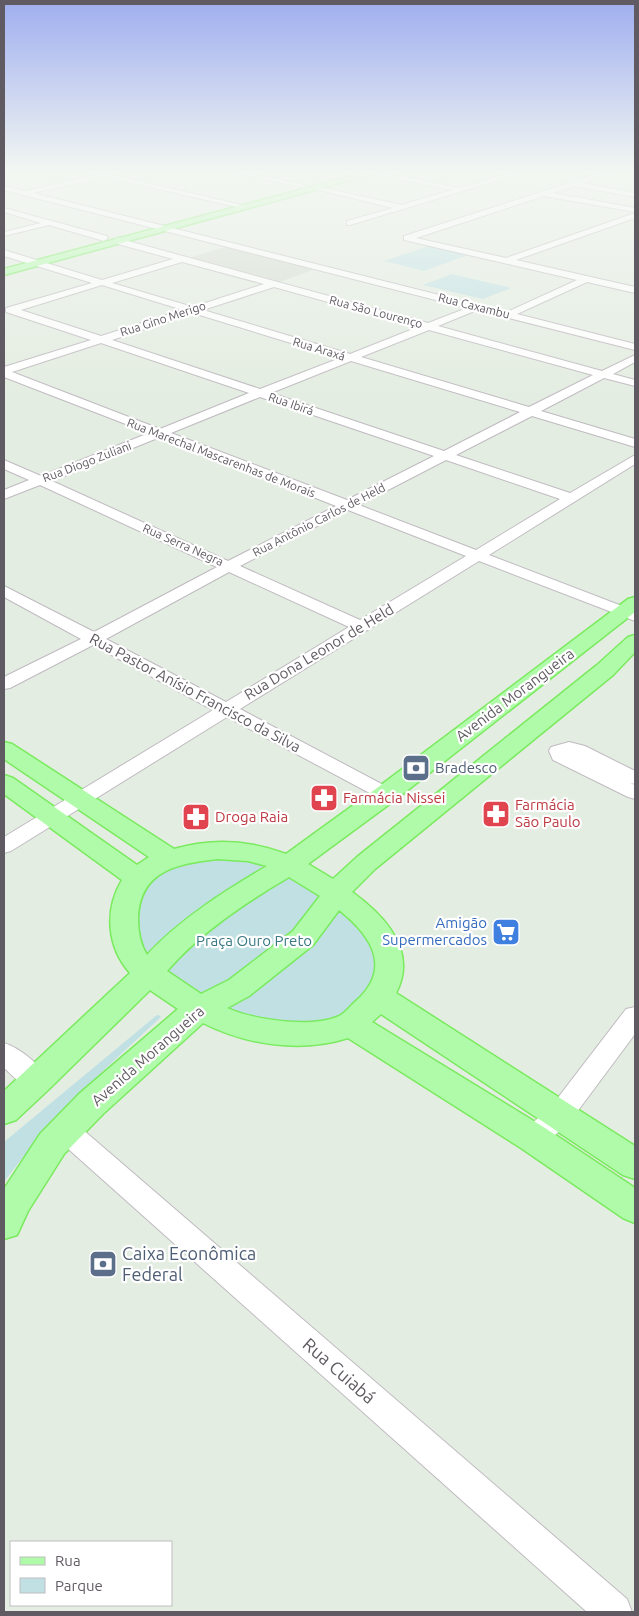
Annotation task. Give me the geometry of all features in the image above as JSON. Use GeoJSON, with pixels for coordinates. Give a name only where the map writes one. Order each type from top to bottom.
{"type":"FeatureCollection","features":[{"type":"Feature","properties":{"kind":"main road"},"geometry":{"type":"LineString","coordinates":[[4,264],[64,248]]}},
{"type":"Feature","properties":{"kind":"main road"},"geometry":{"type":"LineString","coordinates":[[4,272],[90,248]]}},
{"type":"Feature","properties":{"kind":"main road","name":"Avenida Morangueira"},"geometry":{"type":"LineString","coordinates":[[4,1110],[37,1082],[173,946],[188,934],[242,893],[289,865],[631,610]]}},
{"type":"Feature","properties":{"kind":"main road","name":"Avenida Morangueira"},"geometry":{"type":"LineString","coordinates":[[4,1223],[16,1200],[52,1144],[91,1104],[200,1008],[239,988],[303,938],[347,880],[366,863],[605,670],[634,644]]}},
{"type":"Feature","properties":{"kind":"main road"},"geometry":{"type":"LineString","coordinates":[[4,749],[169,858]]}},
{"type":"Feature","properties":{"kind":"main road"},"geometry":{"type":"LineString","coordinates":[[4,783],[136,877]]}},
{"type":"Feature","properties":{"kind":"main road"},"geometry":{"type":"LineString","coordinates":[[234,851],[265,856],[289,865],[336,894],[378,931],[387,946],[390,964],[388,981],[379,997],[350,1024],[318,1032],[277,1033],[253,1030],[230,1023],[200,1008],[148,973],[136,961],[127,946],[123,912],[126,896],[136,877],[169,858],[193,852],[234,851]]}},
{"type":"Feature","properties":{"kind":"main road"},"geometry":{"type":"LineString","coordinates":[[379,997],[635,1164]]}},
{"type":"Feature","properties":{"kind":"main road"},"geometry":{"type":"LineString","coordinates":[[350,1024],[533,1138],[635,1208]]}},
{"type":"Feature","properties":{"kind":"street","name":"Rua São Lourenço"},"geometry":{"type":"LineString","coordinates":[[142,248],[635,383]]}},
{"type":"Feature","properties":{"kind":"street"},"geometry":{"type":"LineString","coordinates":[[215,250],[220,248]]}},
{"type":"Feature","properties":{"kind":"street","name":"Rua Caxambu"},"geometry":{"type":"LineString","coordinates":[[246,248],[635,347]]}},
{"type":"Feature","properties":{"kind":"street"},"geometry":{"type":"LineString","coordinates":[[452,248],[635,290]]}},
{"type":"Feature","properties":{"kind":"street"},"geometry":{"type":"LineString","coordinates":[[506,261],[541,248]]}},
{"type":"Feature","properties":{"kind":"street","name":"Rua Araxá"},"geometry":{"type":"LineString","coordinates":[[4,253],[635,443]]}},
{"type":"Feature","properties":{"kind":"street"},"geometry":{"type":"LineString","coordinates":[[7,310],[198,255]]}},
{"type":"Feature","properties":{"kind":"street","name":"Rua Gino Merigo"},"geometry":{"type":"LineString","coordinates":[[4,372],[321,267]]}},
{"type":"Feature","properties":{"kind":"street"},"geometry":{"type":"LineString","coordinates":[[508,315],[586,279]]}},
{"type":"Feature","properties":{"kind":"street","name":"Rua Diogo Zuliani"},"geometry":{"type":"LineString","coordinates":[[4,495],[347,357],[477,307]]}},
{"type":"Feature","properties":{"kind":"street","name":"Rua Ibirá"},"geometry":{"type":"LineString","coordinates":[[7,310],[571,498]]}},
{"type":"Feature","properties":{"kind":"street"},"geometry":{"type":"LineString","coordinates":[[622,344],[635,337]]}},
{"type":"Feature","properties":{"kind":"street","name":"Rua Antônio Carlos de Held"},"geometry":{"type":"LineString","coordinates":[[4,684],[229,566],[606,375],[635,358]]}},
{"type":"Feature","properties":{"kind":"street","name":"Rua Marechal Mascarenhas de Morais"},"geometry":{"type":"LineString","coordinates":[[4,372],[159,434],[477,556],[631,610]]}},
{"type":"Feature","properties":{"kind":"street","name":"Rua Dona Leonor de Held"},"geometry":{"type":"LineString","coordinates":[[4,846],[635,459]]}},
{"type":"Feature","properties":{"kind":"street","name":"Rua Serra Negra"},"geometry":{"type":"LineString","coordinates":[[4,464],[361,627]]}},
{"type":"Feature","properties":{"kind":"street","name":"Rua Pastor Anísio Francisco da Silva"},"geometry":{"type":"LineString","coordinates":[[4,590],[386,794]]}},
{"type":"Feature","properties":{"kind":"street"},"geometry":{"type":"LineString","coordinates":[[635,778],[578,750],[569,748],[558,751],[560,756],[635,793]]}},
{"type":"Feature","properties":{"kind":"street"},"geometry":{"type":"LineString","coordinates":[[533,1138],[559,1116],[635,1016]]}},
{"type":"Feature","properties":{"kind":"street"},"geometry":{"type":"LineString","coordinates":[[4,1053],[37,1082]]}},
{"type":"Feature","properties":{"kind":"street","name":"Rua Cuiabá"},"geometry":{"type":"LineString","coordinates":[[65,1130],[614,1612]]}},
{"type":"Feature","properties":{"kind":"shaded area"},"geometry":{"type":"Polygon","coordinates":[[[221,248],[246,248],[321,267],[274,284],[182,260],[221,248]]]}},
{"type":"Feature","properties":{"kind":"green space"},"geometry":{"type":"Polygon","coordinates":[[[422,248],[439,248],[468,255],[424,271],[384,261],[422,248]]]}},
{"type":"Feature","properties":{"kind":"green space"},"geometry":{"type":"Polygon","coordinates":[[[452,274],[511,288],[483,299],[423,285],[452,274]]]}},
{"type":"Feature","properties":{"kind":"green space","name":"Praça Ouro Preto"},"geometry":{"type":"Polygon","coordinates":[[[242,851],[336,894],[390,964],[350,1024],[253,1030],[136,961],[136,877],[152,867],[242,851]]]}},
{"type":"Feature","properties":{"kind":"green space"},"geometry":{"type":"Polygon","coordinates":[[[157,1015],[161,1016],[159,1019],[77,1097],[40,1137],[4,1182],[4,1142],[157,1015]]]}},
{"type":"Feature","properties":{"kind":"place","name":"Bradesco"},"geometry":{"type":"Point","coordinates":[416,768]}},
{"type":"Feature","properties":{"kind":"place","name":"Farmácia Nissei"},"geometry":{"type":"Point","coordinates":[324,798]}},
{"type":"Feature","properties":{"kind":"place","name":"Farmácia São Paulo"},"geometry":{"type":"Point","coordinates":[496,814]}},
{"type":"Feature","properties":{"kind":"place","name":"Droga Raia"},"geometry":{"type":"Point","coordinates":[196,817]}},
{"type":"Feature","properties":{"kind":"place","name":"Amigão Supermercados"},"geometry":{"type":"Point","coordinates":[506,932]}},
{"type":"Feature","properties":{"kind":"place","name":"Caixa Econômica Federal"},"geometry":{"type":"Point","coordinates":[103,1264]}}]}
